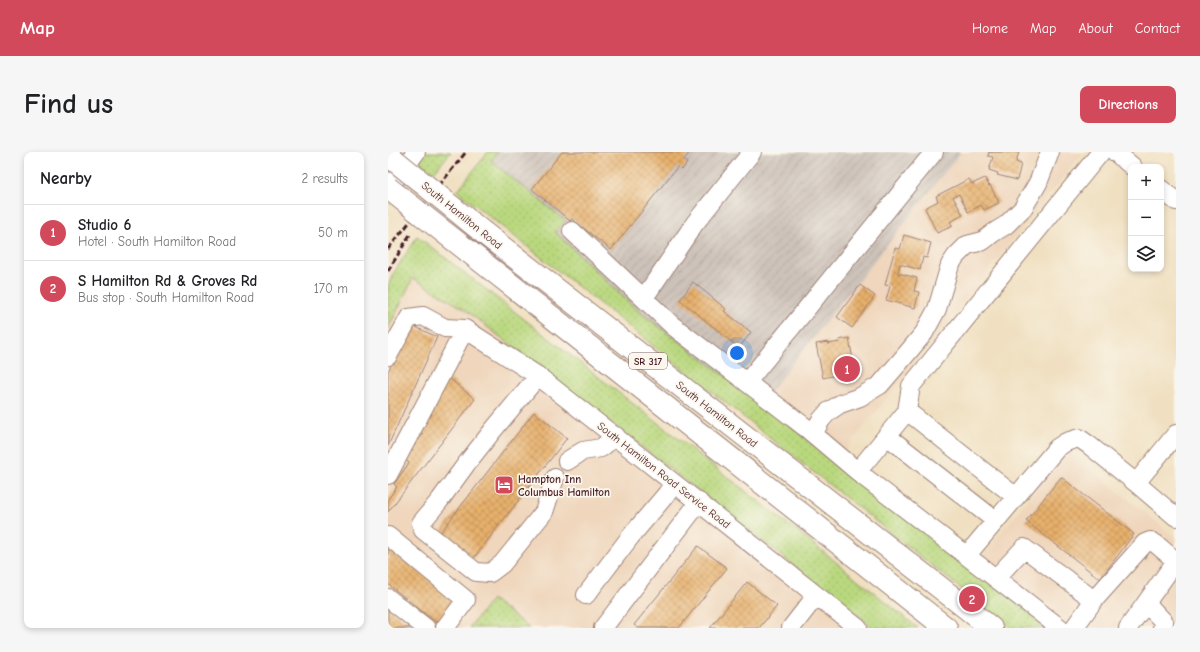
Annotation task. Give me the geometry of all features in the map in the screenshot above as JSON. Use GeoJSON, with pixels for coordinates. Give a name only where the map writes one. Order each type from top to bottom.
{"type":"FeatureCollection","features":[{"type":"Feature","properties":{"kind":"main road","name":"South Hamilton Road"},"geometry":{"type":"LineString","coordinates":[[388,155],[484,232],[991,628]]}},
{"type":"Feature","properties":{"kind":"main road","name":"SR 317"},"geometry":{"type":"LineString","coordinates":[[388,189],[946,628]]}},
{"type":"Feature","properties":{"kind":"street"},"geometry":{"type":"LineString","coordinates":[[388,189],[416,152]]}},
{"type":"Feature","properties":{"kind":"street"},"geometry":{"type":"LineString","coordinates":[[644,298],[696,223],[752,152]]}},
{"type":"Feature","properties":{"kind":"street"},"geometry":{"type":"LineString","coordinates":[[747,382],[934,152]]}},
{"type":"Feature","properties":{"kind":"street"},"geometry":{"type":"LineString","coordinates":[[813,434],[821,420],[828,412],[840,404],[860,397],[880,386],[924,333],[937,309],[950,264],[966,245],[983,241],[993,233],[1006,226],[1023,208],[1038,183],[1050,152]]}},
{"type":"Feature","properties":{"kind":"street"},"geometry":{"type":"LineString","coordinates":[[858,471],[907,411],[911,386],[1101,152]]}},
{"type":"Feature","properties":{"kind":"street"},"geometry":{"type":"LineString","coordinates":[[1115,152],[1129,164]]}},
{"type":"Feature","properties":{"kind":"street"},"geometry":{"type":"LineString","coordinates":[[1164,191],[1176,201]]}},
{"type":"Feature","properties":{"kind":"street"},"geometry":{"type":"LineString","coordinates":[[572,231],[673,326],[747,382],[858,471],[1060,628]]}},
{"type":"Feature","properties":{"kind":"street"},"geometry":{"type":"LineString","coordinates":[[388,356],[409,318],[423,316],[445,328],[465,329],[388,475]]}},
{"type":"Feature","properties":{"kind":"street","name":"South Hamilton Road Service Road"},"geometry":{"type":"LineString","coordinates":[[465,329],[538,376],[858,628]]}},
{"type":"Feature","properties":{"kind":"street"},"geometry":{"type":"LineString","coordinates":[[538,376],[467,463],[421,524],[423,530],[476,572],[490,573],[502,564],[544,512],[555,478]]}},
{"type":"Feature","properties":{"kind":"street"},"geometry":{"type":"LineString","coordinates":[[907,411],[1016,497]]}},
{"type":"Feature","properties":{"kind":"street"},"geometry":{"type":"LineString","coordinates":[[1136,483],[1176,434]]}},
{"type":"Feature","properties":{"kind":"street"},"geometry":{"type":"LineString","coordinates":[[567,461],[583,451],[602,448],[616,436]]}},
{"type":"Feature","properties":{"kind":"street"},"geometry":{"type":"LineString","coordinates":[[887,436],[996,521]]}},
{"type":"Feature","properties":{"kind":"street"},"geometry":{"type":"LineString","coordinates":[[966,555],[1057,448],[1066,442],[1079,438],[1176,517]]}},
{"type":"Feature","properties":{"kind":"street"},"geometry":{"type":"LineString","coordinates":[[586,595],[631,536],[675,484]]}},
{"type":"Feature","properties":{"kind":"street"},"geometry":{"type":"LineString","coordinates":[[603,628],[699,502]]}},
{"type":"Feature","properties":{"kind":"street"},"geometry":{"type":"LineString","coordinates":[[388,536],[466,600],[445,628]]}},
{"type":"Feature","properties":{"kind":"street"},"geometry":{"type":"LineString","coordinates":[[1074,628],[1094,600],[1145,544],[1150,541],[1156,544],[1176,561],[1128,628]]}},
{"type":"Feature","properties":{"kind":"street"},"geometry":{"type":"LineString","coordinates":[[996,578],[1024,548],[1094,600]]}},
{"type":"Feature","properties":{"kind":"street"},"geometry":{"type":"LineString","coordinates":[[791,628],[816,596]]}},
{"type":"Feature","properties":{"kind":"street"},"geometry":{"type":"LineString","coordinates":[[388,598],[426,628]]}},
{"type":"Feature","properties":{"kind":"street"},"geometry":{"type":"LineString","coordinates":[[1146,603],[1164,622],[1162,628]]}},
{"type":"Feature","properties":{"kind":"shaded area"},"geometry":{"type":"Polygon","coordinates":[[[498,152],[961,152],[761,403],[637,310],[555,232],[566,221],[491,161],[498,152]]]}},
{"type":"Feature","properties":{"kind":"shaded area"},"geometry":{"type":"Polygon","coordinates":[[[961,152],[1083,152],[836,462],[761,403],[961,152]]]}},
{"type":"Feature","properties":{"kind":"shaded area"},"geometry":{"type":"Polygon","coordinates":[[[413,278],[464,309],[874,628],[529,628],[492,599],[469,628],[388,628],[388,329],[413,278]]]}},
{"type":"Feature","properties":{"kind":"shaded area"},"geometry":{"type":"Polygon","coordinates":[[[1068,451],[1176,538],[1176,628],[1049,628],[973,570],[989,547],[1068,451]]]}},
{"type":"Feature","properties":{"kind":"green space"},"geometry":{"type":"Polygon","coordinates":[[[426,152],[451,152],[434,172],[419,162],[426,152]]]}},
{"type":"Feature","properties":{"kind":"green space"},"geometry":{"type":"Polygon","coordinates":[[[488,152],[498,152],[491,161],[566,221],[555,232],[637,310],[747,392],[1049,628],[1011,628],[457,191],[488,152]]]}},
{"type":"Feature","properties":{"kind":"green space"},"geometry":{"type":"Polygon","coordinates":[[[417,236],[806,538],[918,628],[874,628],[464,309],[413,278],[388,329],[388,286],[393,274],[417,236]]]}},
{"type":"Feature","properties":{"kind":"green space"},"geometry":{"type":"Polygon","coordinates":[[[492,599],[529,628],[469,628],[492,599]]]}},
{"type":"Feature","properties":{"kind":"building"},"geometry":{"type":"Polygon","coordinates":[[[562,152],[690,152],[684,160],[687,163],[682,170],[678,166],[611,250],[572,219],[570,221],[532,189],[562,152]]]}},
{"type":"Feature","properties":{"kind":"building"},"geometry":{"type":"Polygon","coordinates":[[[989,152],[1019,152],[1016,162],[1021,164],[1017,180],[997,175],[998,173],[989,170],[993,157],[988,156],[989,152]]]}},
{"type":"Feature","properties":{"kind":"building"},"geometry":{"type":"Polygon","coordinates":[[[985,178],[999,203],[984,210],[981,205],[968,212],[959,194],[953,197],[963,215],[950,222],[953,226],[937,233],[925,208],[938,201],[936,196],[969,179],[972,184],[985,178]]]}},
{"type":"Feature","properties":{"kind":"building"},"geometry":{"type":"Polygon","coordinates":[[[904,235],[931,243],[927,258],[923,257],[920,270],[900,264],[898,273],[917,278],[914,291],[919,292],[915,308],[886,300],[890,286],[885,285],[895,248],[900,249],[904,235]]]}},
{"type":"Feature","properties":{"kind":"building"},"geometry":{"type":"Polygon","coordinates":[[[693,282],[726,309],[724,311],[751,332],[739,348],[680,300],[693,282]]]}},
{"type":"Feature","properties":{"kind":"building"},"geometry":{"type":"Polygon","coordinates":[[[860,285],[875,296],[852,328],[837,317],[860,285]]]}},
{"type":"Feature","properties":{"kind":"building"},"geometry":{"type":"Polygon","coordinates":[[[409,324],[437,337],[388,446],[388,372],[409,324]]]}},
{"type":"Feature","properties":{"kind":"building"},"geometry":{"type":"Polygon","coordinates":[[[849,338],[855,371],[848,372],[848,381],[844,381],[843,377],[837,378],[836,375],[823,378],[816,344],[840,342],[839,340],[849,338]]]}},
{"type":"Feature","properties":{"kind":"building"},"geometry":{"type":"Polygon","coordinates":[[[450,379],[475,399],[388,512],[388,499],[397,487],[394,484],[409,463],[404,459],[423,434],[418,431],[432,414],[426,409],[450,379]]]}},
{"type":"Feature","properties":{"kind":"building","name":"Hampton Inn Columbus Hamilton"},"geometry":{"type":"Polygon","coordinates":[[[534,412],[567,438],[473,559],[440,533],[534,412]]]}},
{"type":"Feature","properties":{"kind":"building"},"geometry":{"type":"Polygon","coordinates":[[[1061,477],[1134,534],[1100,579],[1026,521],[1061,477]]]}},
{"type":"Feature","properties":{"kind":"building"},"geometry":{"type":"Polygon","coordinates":[[[388,546],[456,599],[437,623],[388,584],[388,546]]]}},
{"type":"Feature","properties":{"kind":"building"},"geometry":{"type":"Polygon","coordinates":[[[698,546],[727,568],[679,628],[638,628],[634,625],[698,546]]]}},
{"type":"Feature","properties":{"kind":"building"},"geometry":{"type":"Polygon","coordinates":[[[747,582],[777,606],[759,628],[710,628],[747,582]]]}},
{"type":"Feature","properties":{"kind":"building"},"geometry":{"type":"Polygon","coordinates":[[[388,608],[414,628],[388,628],[388,608]]]}},
{"type":"Feature","properties":{"kind":"railway"},"geometry":{"type":"LineString","coordinates":[[388,249],[466,152]]}},
{"type":"Feature","properties":{"kind":"railway"},"geometry":{"type":"LineString","coordinates":[[388,271],[411,233]]}},
{"type":"Feature","properties":{"kind":"place","name":"Studio 6"},"geometry":{"type":"Point","coordinates":[847,369]}},
{"type":"Feature","properties":{"kind":"place","name":"Hampton Inn Columbus Hamilton"},"geometry":{"type":"Point","coordinates":[504,485]}},
{"type":"Feature","properties":{"kind":"place","name":"S Hamilton Rd & Groves Rd"},"geometry":{"type":"Point","coordinates":[972,599]}}]}
